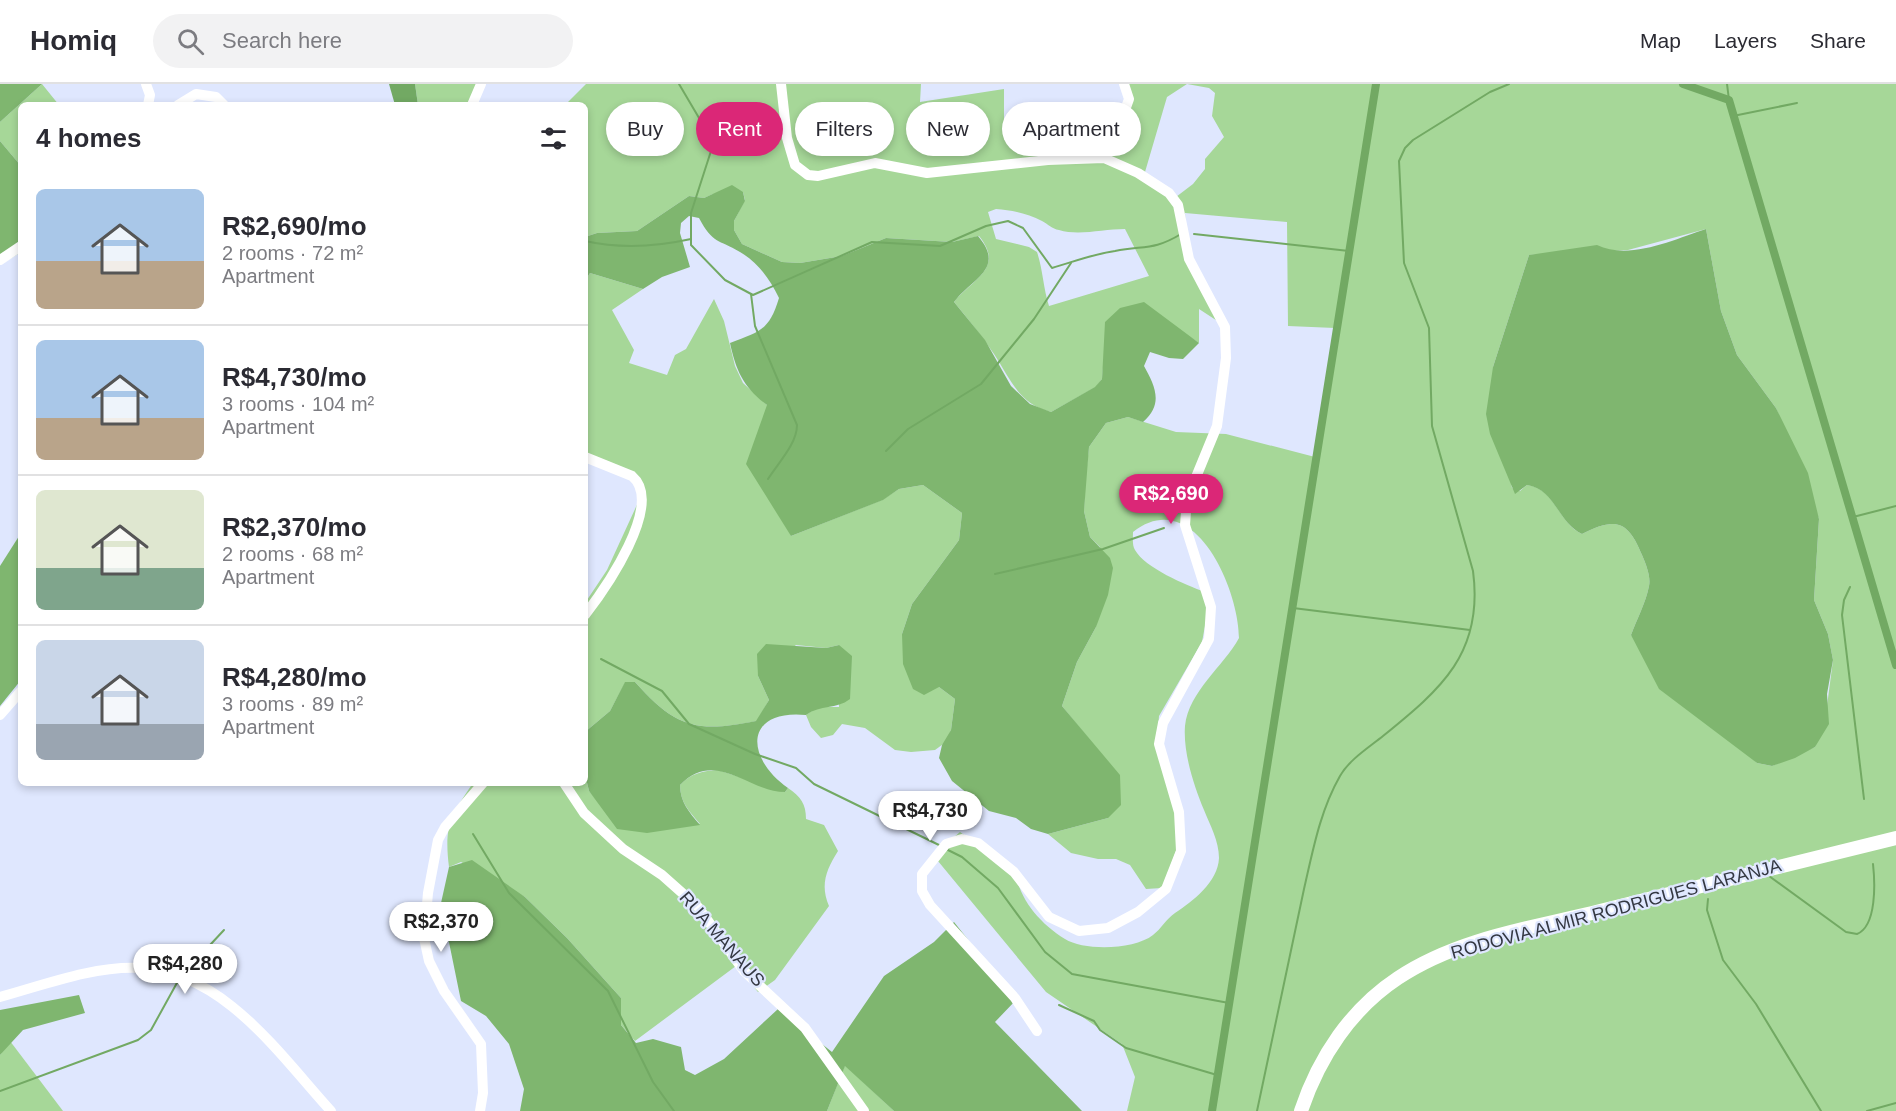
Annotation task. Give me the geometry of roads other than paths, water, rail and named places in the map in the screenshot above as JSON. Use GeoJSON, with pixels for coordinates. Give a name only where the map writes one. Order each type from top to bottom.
{"type":"FeatureCollection","features":[{"type":"Feature","properties":{"kind":"main road","name":"RODOVIA ALMIR RODRIGUES LARANJA"},"geometry":{"type":"LineString","coordinates":[[1301,1111],[1321,1064],[1348,1024],[1383,989],[1430,960],[1499,936],[1896,838]]}},
{"type":"Feature","properties":{"kind":"street"},"geometry":{"type":"LineString","coordinates":[[146,84],[150,95],[149,102]]}},
{"type":"Feature","properties":{"kind":"street"},"geometry":{"type":"LineString","coordinates":[[473,102],[481,84]]}},
{"type":"Feature","properties":{"kind":"street"},"geometry":{"type":"LineString","coordinates":[[781,84],[787,138],[795,165],[808,176],[818,176],[875,163],[927,173],[1048,160],[1104,158],[1138,173],[1169,193],[1178,205],[1190,259],[1225,327],[1226,358],[1217,426],[1187,499],[1185,525],[1210,607],[1209,639],[1162,723],[1159,744],[1179,812],[1181,851],[1166,889],[1138,912],[1108,928],[1078,931],[1049,917],[1014,872],[978,843],[962,839],[946,844],[922,874],[922,891],[930,904],[1015,998],[1037,1031]]}},
{"type":"Feature","properties":{"kind":"street"},"geometry":{"type":"LineString","coordinates":[[1104,158],[1115,138],[1129,99],[1124,84]]}},
{"type":"Feature","properties":{"kind":"street"},"geometry":{"type":"LineString","coordinates":[[182,102],[196,94],[216,97],[221,102]]}},
{"type":"Feature","properties":{"kind":"street"},"geometry":{"type":"LineString","coordinates":[[0,260],[18,248]]}},
{"type":"Feature","properties":{"kind":"street"},"geometry":{"type":"LineString","coordinates":[[588,458],[632,476],[638,482],[644,495],[640,515],[626,550],[606,587],[588,611]]}},
{"type":"Feature","properties":{"kind":"street"},"geometry":{"type":"LineString","coordinates":[[0,715],[18,694]]}},
{"type":"Feature","properties":{"kind":"street"},"geometry":{"type":"LineString","coordinates":[[480,786],[445,827],[438,840],[428,893],[424,938],[429,961],[444,991],[481,1044],[483,1093],[480,1111]]}},
{"type":"Feature","properties":{"kind":"street","name":"RUA MANAUS"},"geometry":{"type":"LineString","coordinates":[[566,786],[584,813],[623,849],[662,875],[698,907],[738,964],[805,1028],[864,1111]]}},
{"type":"Feature","properties":{"kind":"street"},"geometry":{"type":"LineString","coordinates":[[0,997],[114,969],[147,969],[175,975],[224,1000],[245,1017],[331,1111]]}},
{"type":"Feature","properties":{"kind":"waterway"},"geometry":{"type":"LineString","coordinates":[[679,84],[702,123],[711,151],[691,213],[691,245],[725,280],[753,295],[872,242],[940,246],[986,226],[1008,221],[1023,228],[1052,268],[1099,254],[1163,243],[1181,234]]}},
{"type":"Feature","properties":{"kind":"waterway"},"geometry":{"type":"LineString","coordinates":[[1212,1111],[1376,84]]}},
{"type":"Feature","properties":{"kind":"waterway"},"geometry":{"type":"LineString","coordinates":[[1257,1111],[1311,860],[1322,817],[1333,789],[1344,770],[1354,759],[1404,719],[1440,685],[1454,667],[1465,647],[1472,625],[1475,600],[1473,571],[1432,426],[1429,328],[1404,263],[1399,161],[1405,148],[1413,140],[1490,92],[1509,84]]}},
{"type":"Feature","properties":{"kind":"waterway"},"geometry":{"type":"LineString","coordinates":[[1683,84],[1729,100],[1896,665]]}},
{"type":"Feature","properties":{"kind":"waterway"},"geometry":{"type":"LineString","coordinates":[[1727,84],[1729,100]]}},
{"type":"Feature","properties":{"kind":"waterway"},"geometry":{"type":"LineString","coordinates":[[1733,116],[1797,103]]}},
{"type":"Feature","properties":{"kind":"waterway"},"geometry":{"type":"LineString","coordinates":[[1194,234],[1349,251]]}},
{"type":"Feature","properties":{"kind":"waterway"},"geometry":{"type":"LineString","coordinates":[[588,241],[638,246],[691,239]]}},
{"type":"Feature","properties":{"kind":"waterway"},"geometry":{"type":"LineString","coordinates":[[886,451],[908,429],[981,384],[1034,319],[1071,263]]}},
{"type":"Feature","properties":{"kind":"waterway"},"geometry":{"type":"LineString","coordinates":[[751,294],[755,326],[797,425],[794,439],[768,479]]}},
{"type":"Feature","properties":{"kind":"waterway"},"geometry":{"type":"LineString","coordinates":[[1853,517],[1896,506]]}},
{"type":"Feature","properties":{"kind":"waterway"},"geometry":{"type":"LineString","coordinates":[[995,574],[1103,549],[1164,528]]}},
{"type":"Feature","properties":{"kind":"waterway"},"geometry":{"type":"LineString","coordinates":[[1850,587],[1844,600],[1842,615],[1864,799]]}},
{"type":"Feature","properties":{"kind":"waterway"},"geometry":{"type":"LineString","coordinates":[[1293,608],[1470,630]]}},
{"type":"Feature","properties":{"kind":"waterway"},"geometry":{"type":"LineString","coordinates":[[601,659],[662,691],[689,724],[755,754],[796,768],[814,784],[941,846]]}},
{"type":"Feature","properties":{"kind":"waterway"},"geometry":{"type":"LineString","coordinates":[[473,834],[509,893],[608,991],[653,1082],[674,1111]]}},
{"type":"Feature","properties":{"kind":"waterway"},"geometry":{"type":"LineString","coordinates":[[946,849],[962,857],[998,888],[1045,952],[1072,974],[1229,1003]]}},
{"type":"Feature","properties":{"kind":"waterway"},"geometry":{"type":"LineString","coordinates":[[1769,876],[1846,932],[1857,934],[1864,929],[1871,913],[1874,892],[1873,864]]}},
{"type":"Feature","properties":{"kind":"waterway"},"geometry":{"type":"LineString","coordinates":[[1708,899],[1707,910],[1723,960],[1756,1004],[1821,1111]]}},
{"type":"Feature","properties":{"kind":"waterway"},"geometry":{"type":"LineString","coordinates":[[183,974],[224,930]]}},
{"type":"Feature","properties":{"kind":"waterway"},"geometry":{"type":"LineString","coordinates":[[0,1091],[138,1040],[151,1030],[178,981]]}},
{"type":"Feature","properties":{"kind":"waterway"},"geometry":{"type":"LineString","coordinates":[[1059,1005],[1094,1021],[1100,1030],[1126,1048],[1217,1075]]}},
{"type":"Feature","properties":{"kind":"waterway"},"geometry":{"type":"LineString","coordinates":[[1867,1111],[1896,1103]]}}]}
